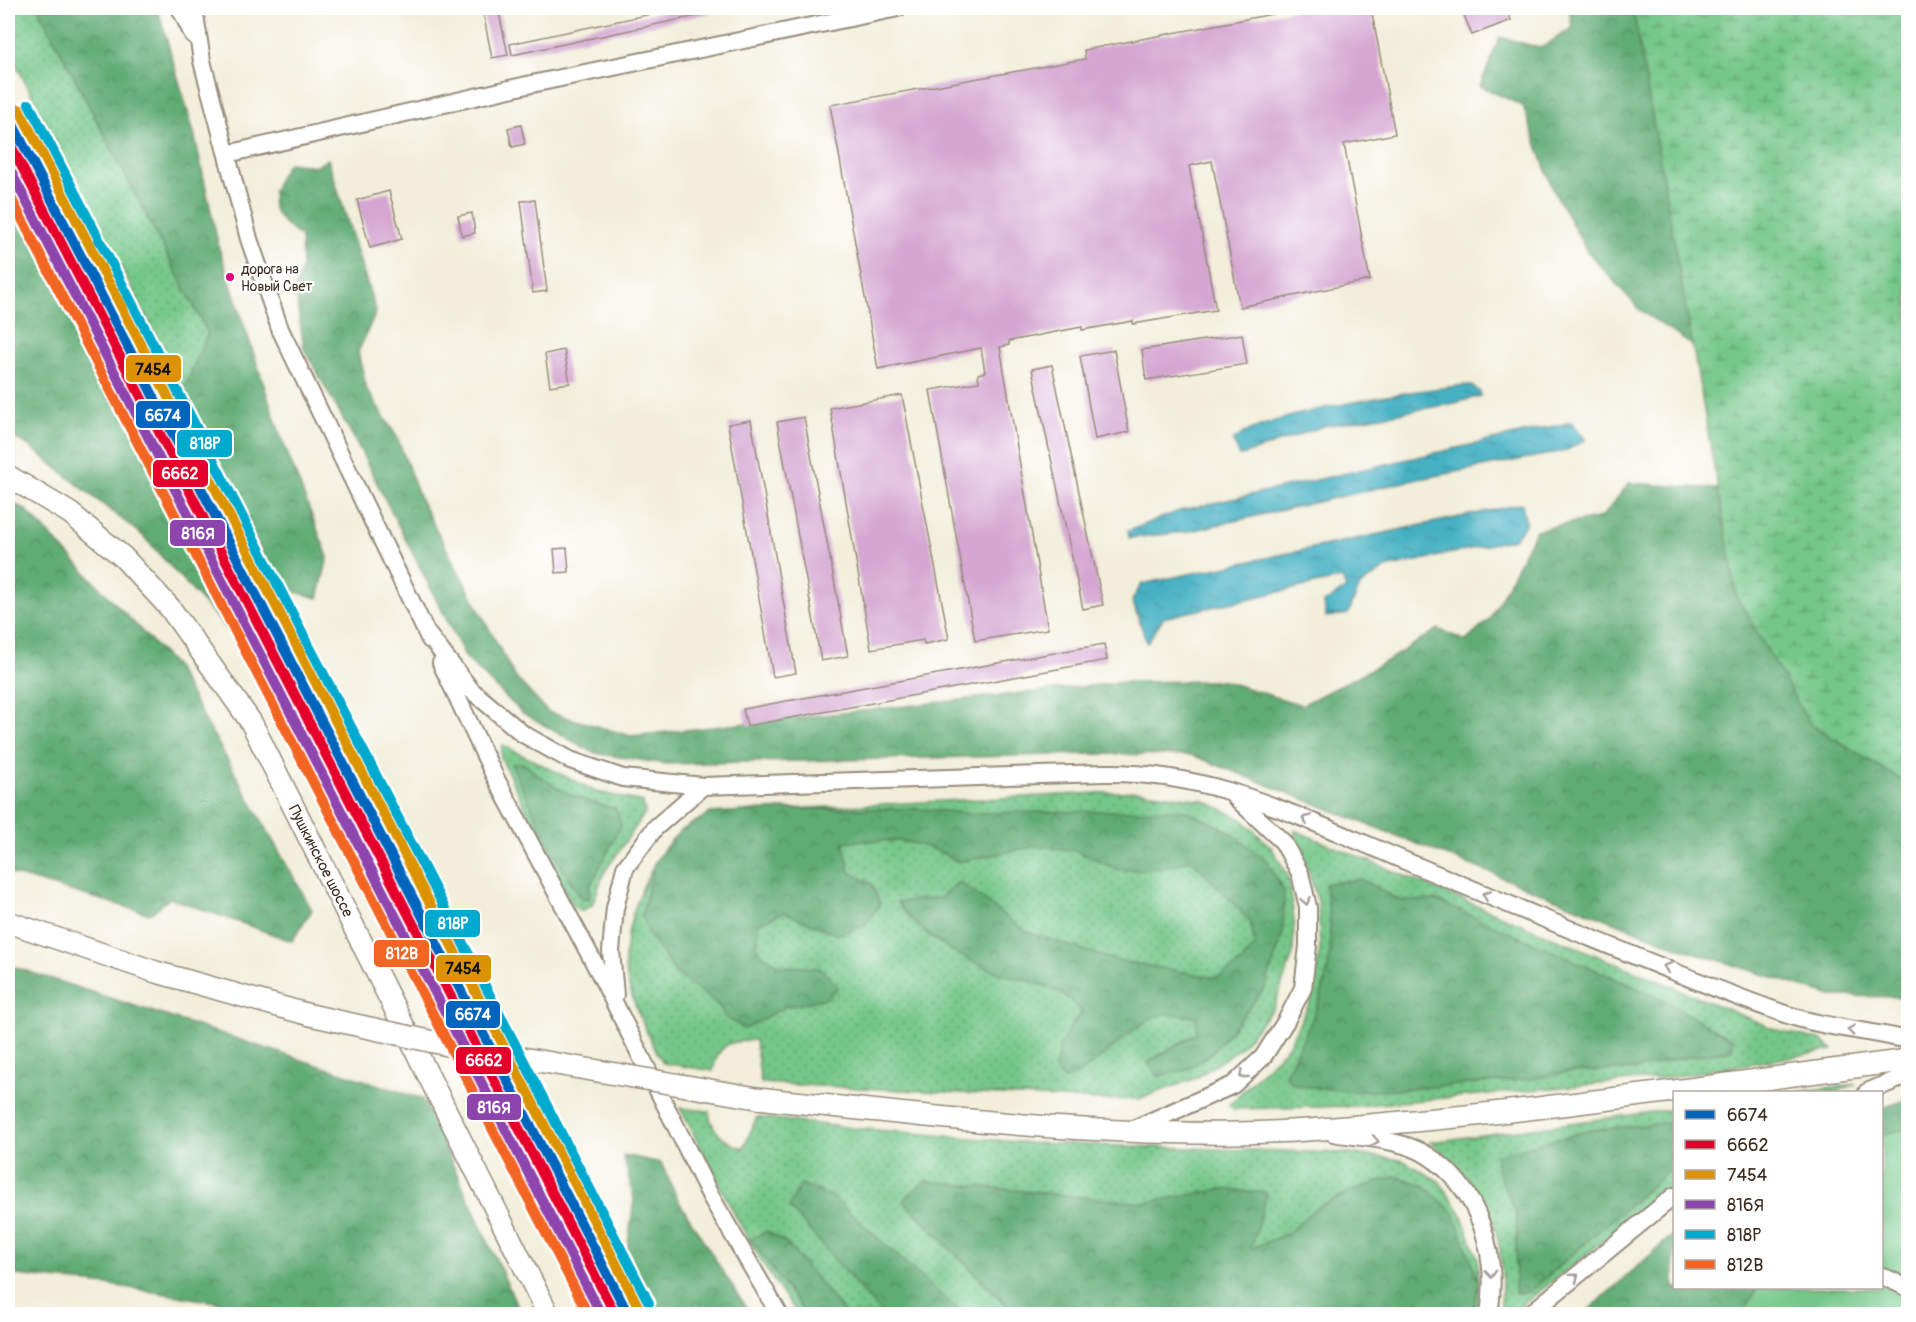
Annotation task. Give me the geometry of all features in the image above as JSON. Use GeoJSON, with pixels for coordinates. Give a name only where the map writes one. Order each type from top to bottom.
{"type":"FeatureCollection","features":[{"type":"Feature","properties":{"kind":"main road","name":"Пушкинское шоссе"},"geometry":{"type":"LineString","coordinates":[[8,476],[70,513],[123,557],[170,608],[251,722],[548,1314]]}},
{"type":"Feature","properties":{"kind":"main road"},"geometry":{"type":"LineString","coordinates":[[8,922],[156,972],[310,1015],[458,1047],[757,1098],[917,1115],[1129,1131],[1236,1133],[1317,1130],[1513,1111],[1908,1060]]}},
{"type":"Feature","properties":{"kind":"street"},"geometry":{"type":"LineString","coordinates":[[180,8],[199,46]]}},
{"type":"Feature","properties":{"kind":"street"},"geometry":{"type":"LineString","coordinates":[[194,8],[199,46],[227,154],[260,276],[280,328],[495,777],[616,1007],[711,1197],[779,1314]]}},
{"type":"Feature","properties":{"kind":"street"},"geometry":{"type":"LineString","coordinates":[[227,154],[539,83],[897,8]]}},
{"type":"Feature","properties":{"kind":"street"},"geometry":{"type":"LineString","coordinates":[[426,632],[471,690],[523,734],[570,760],[623,778],[703,786],[1143,773],[1225,789],[1786,1014],[1838,1028],[1908,1040]]}},
{"type":"Feature","properties":{"kind":"street"},"geometry":{"type":"LineString","coordinates":[[616,1007],[611,951],[615,908],[625,868],[655,828],[703,786]]}},
{"type":"Feature","properties":{"kind":"street"},"geometry":{"type":"LineString","coordinates":[[1129,1131],[1233,1085],[1263,1056],[1286,1021],[1303,988],[1308,946],[1308,907],[1300,873],[1283,842],[1261,819],[1225,789]]}},
{"type":"Feature","properties":{"kind":"street"},"geometry":{"type":"LineString","coordinates":[[1869,1091],[1908,1075]]}},
{"type":"Feature","properties":{"kind":"street"},"geometry":{"type":"LineString","coordinates":[[1317,1130],[1412,1148],[1427,1155],[1446,1170],[1470,1201],[1486,1238],[1491,1272],[1489,1314]]}},
{"type":"Feature","properties":{"kind":"street"},"geometry":{"type":"LineString","coordinates":[[1530,1314],[1673,1197]]}},
{"type":"Feature","properties":{"kind":"street"},"geometry":{"type":"LineString","coordinates":[[1883,1277],[1908,1288]]}},
{"type":"Feature","properties":{"kind":"green space"},"geometry":{"type":"Polygon","coordinates":[[[8,8],[38,8],[208,333],[184,389],[8,49],[8,8]]]}},
{"type":"Feature","properties":{"kind":"green space"},"geometry":{"type":"Polygon","coordinates":[[[38,8],[156,8],[159,13],[194,133],[219,248],[281,437],[328,557],[318,598],[279,588],[184,389],[208,333],[38,8]]]}},
{"type":"Feature","properties":{"kind":"green space"},"geometry":{"type":"Polygon","coordinates":[[[1569,8],[1633,8],[1693,346],[1641,311],[1587,251],[1553,190],[1523,106],[1480,86],[1500,37],[1541,48],[1572,28],[1569,8]]]}},
{"type":"Feature","properties":{"kind":"green space"},"geometry":{"type":"Polygon","coordinates":[[[1633,8],[1908,8],[1908,784],[1810,724],[1737,597],[1633,8]]]}},
{"type":"Feature","properties":{"kind":"green space"},"geometry":{"type":"Polygon","coordinates":[[[328,159],[376,312],[358,352],[367,390],[397,437],[421,501],[515,677],[548,712],[631,736],[1125,682],[1224,681],[1302,705],[1387,661],[1438,629],[1466,641],[1490,619],[1536,530],[1602,517],[1629,483],[1718,489],[1737,597],[1810,724],[1908,784],[1908,997],[1831,996],[1680,948],[1192,755],[1094,754],[666,764],[594,753],[522,713],[466,658],[356,442],[304,349],[295,288],[302,267],[301,237],[281,220],[273,204],[273,195],[280,175],[288,163],[317,166],[328,159]]]}},
{"type":"Feature","properties":{"kind":"green space"},"geometry":{"type":"Polygon","coordinates":[[[8,193],[282,690],[143,536],[25,443],[8,436],[8,193]]]}},
{"type":"Feature","properties":{"kind":"green space"},"geometry":{"type":"Polygon","coordinates":[[[8,502],[25,509],[174,665],[312,910],[292,941],[170,898],[150,914],[8,873],[8,502]]]}},
{"type":"Feature","properties":{"kind":"green space"},"geometry":{"type":"Polygon","coordinates":[[[502,745],[597,792],[643,802],[645,813],[604,873],[592,905],[581,911],[572,905],[501,758],[502,745]]]}},
{"type":"Feature","properties":{"kind":"green space"},"geometry":{"type":"Polygon","coordinates":[[[523,763],[566,792],[616,809],[621,825],[590,887],[589,899],[581,898],[553,852],[511,764],[523,763]]]}},
{"type":"Feature","properties":{"kind":"green space"},"geometry":{"type":"Polygon","coordinates":[[[1137,791],[1203,800],[1242,819],[1272,848],[1289,878],[1294,920],[1293,954],[1274,1007],[1240,1048],[1196,1078],[1139,1099],[1099,1100],[761,1083],[755,1040],[726,1045],[718,1054],[713,1071],[663,1063],[641,1019],[628,984],[625,958],[627,939],[647,877],[668,843],[691,824],[711,813],[1137,791]]]}},
{"type":"Feature","properties":{"kind":"green space"},"geometry":{"type":"Polygon","coordinates":[[[784,809],[919,809],[965,813],[1184,810],[1229,831],[1267,861],[1284,891],[1283,933],[1265,988],[1212,1053],[1186,1070],[1157,1076],[1148,1062],[1197,1033],[1196,1017],[1163,1014],[1147,1020],[1090,1066],[1064,1080],[1055,1070],[1058,1053],[1067,1032],[1082,1012],[1056,991],[991,970],[960,955],[931,937],[897,902],[940,898],[959,882],[1027,932],[1111,959],[1217,978],[1242,962],[1255,944],[1250,921],[1192,860],[1159,869],[1119,870],[1077,851],[1036,846],[958,862],[930,848],[916,844],[888,840],[843,842],[850,872],[872,884],[880,904],[864,926],[838,935],[784,912],[758,924],[757,951],[781,966],[820,968],[838,987],[827,998],[784,1007],[745,1029],[725,1017],[719,1006],[676,973],[650,937],[642,915],[654,863],[679,832],[711,813],[784,809]]]}},
{"type":"Feature","properties":{"kind":"green space"},"geometry":{"type":"Polygon","coordinates":[[[1294,830],[1777,1030],[1821,1040],[1833,1050],[1665,1078],[1356,1106],[1234,1109],[1229,1105],[1288,1046],[1312,998],[1320,948],[1318,901],[1294,830]]]}},
{"type":"Feature","properties":{"kind":"green space"},"geometry":{"type":"Polygon","coordinates":[[[1361,879],[1401,901],[1435,900],[1660,998],[1733,1040],[1732,1050],[1675,1059],[1639,1069],[1569,1072],[1530,1079],[1384,1091],[1346,1091],[1294,1085],[1285,1075],[1318,1005],[1329,962],[1329,913],[1325,884],[1361,879]]]}},
{"type":"Feature","properties":{"kind":"green space"},"geometry":{"type":"Polygon","coordinates":[[[8,965],[423,1099],[521,1314],[289,1314],[117,1286],[8,1274],[8,965]]]}},
{"type":"Feature","properties":{"kind":"green space"},"geometry":{"type":"Polygon","coordinates":[[[1856,1084],[1838,1091],[1804,1091],[1856,1084]]]}},
{"type":"Feature","properties":{"kind":"green space"},"geometry":{"type":"Polygon","coordinates":[[[1908,1099],[1908,1128],[1883,1135],[1883,1108],[1908,1099]]]}},
{"type":"Feature","properties":{"kind":"green space"},"geometry":{"type":"Polygon","coordinates":[[[680,1108],[709,1111],[715,1130],[730,1143],[743,1148],[757,1117],[853,1128],[1031,1143],[1345,1153],[1402,1160],[1439,1181],[1461,1213],[1478,1259],[1479,1298],[1476,1314],[798,1314],[764,1266],[734,1214],[680,1108]]]}},
{"type":"Feature","properties":{"kind":"green space"},"geometry":{"type":"Polygon","coordinates":[[[1673,1109],[1673,1186],[1511,1314],[1500,1314],[1501,1262],[1498,1239],[1491,1218],[1468,1179],[1430,1142],[1673,1109]]]}},
{"type":"Feature","properties":{"kind":"green space"},"geometry":{"type":"Polygon","coordinates":[[[1673,1122],[1673,1167],[1529,1292],[1515,1293],[1517,1216],[1497,1169],[1496,1155],[1591,1130],[1673,1122]]]}},
{"type":"Feature","properties":{"kind":"green space"},"geometry":{"type":"Polygon","coordinates":[[[1908,1128],[1908,1314],[1743,1314],[1757,1289],[1883,1289],[1883,1135],[1908,1128]]]}},
{"type":"Feature","properties":{"kind":"green space"},"geometry":{"type":"Polygon","coordinates":[[[623,1155],[661,1163],[679,1202],[750,1314],[662,1314],[627,1252],[634,1199],[623,1155]]]}},
{"type":"Feature","properties":{"kind":"green space"},"geometry":{"type":"Polygon","coordinates":[[[1396,1176],[1422,1185],[1454,1213],[1479,1283],[1472,1314],[1015,1314],[903,1200],[925,1181],[1144,1203],[1221,1189],[1267,1193],[1251,1249],[1288,1233],[1316,1208],[1351,1191],[1396,1176]]]}},
{"type":"Feature","properties":{"kind":"green space"},"geometry":{"type":"Polygon","coordinates":[[[801,1184],[831,1196],[962,1314],[882,1314],[789,1207],[801,1184]]]}},
{"type":"Feature","properties":{"kind":"green space"},"geometry":{"type":"Polygon","coordinates":[[[767,1231],[787,1244],[846,1314],[805,1314],[750,1239],[767,1231]]]}},
{"type":"Feature","properties":{"kind":"green space"},"geometry":{"type":"Polygon","coordinates":[[[1673,1235],[1673,1289],[1757,1289],[1743,1314],[1584,1314],[1673,1235]]]}},
{"type":"Feature","properties":{"kind":"water"},"geometry":{"type":"Polygon","coordinates":[[[1470,385],[1480,392],[1481,396],[1451,404],[1324,426],[1240,456],[1233,441],[1249,431],[1308,412],[1418,391],[1470,385]]]}},
{"type":"Feature","properties":{"kind":"water"},"geometry":{"type":"Polygon","coordinates":[[[1572,422],[1586,440],[1565,451],[1404,482],[1186,532],[1129,538],[1128,531],[1179,511],[1572,422]]]}},
{"type":"Feature","properties":{"kind":"water"},"geometry":{"type":"Polygon","coordinates":[[[1522,504],[1526,523],[1514,539],[1386,568],[1360,586],[1348,614],[1326,617],[1324,603],[1346,588],[1342,578],[1163,618],[1147,643],[1132,600],[1142,584],[1522,504]]]}},
{"type":"Feature","properties":{"kind":"building"},"geometry":{"type":"Polygon","coordinates":[[[482,8],[498,8],[508,55],[492,58],[482,8]]]}},
{"type":"Feature","properties":{"kind":"building"},"geometry":{"type":"Polygon","coordinates":[[[679,8],[709,8],[710,13],[512,55],[510,44],[679,8]]]}},
{"type":"Feature","properties":{"kind":"building"},"geometry":{"type":"Polygon","coordinates":[[[1304,8],[1371,8],[1395,134],[1344,144],[1370,280],[1240,307],[1212,161],[1189,166],[1216,310],[1133,324],[1133,321],[1082,330],[1082,327],[1009,341],[1009,345],[1000,347],[1048,629],[975,641],[930,390],[979,382],[978,374],[985,372],[981,348],[878,369],[830,105],[1085,59],[1084,50],[1304,8]]]}},
{"type":"Feature","properties":{"kind":"building"},"geometry":{"type":"Polygon","coordinates":[[[1461,8],[1506,8],[1511,20],[1472,35],[1461,8]]]}},
{"type":"Feature","properties":{"kind":"building"},"geometry":{"type":"Polygon","coordinates":[[[521,125],[525,144],[512,147],[508,128],[521,125]]]}},
{"type":"Feature","properties":{"kind":"building"},"geometry":{"type":"Polygon","coordinates":[[[389,191],[402,239],[370,248],[357,200],[389,191]]]}},
{"type":"Feature","properties":{"kind":"building"},"geometry":{"type":"Polygon","coordinates":[[[535,200],[547,291],[533,293],[521,201],[535,200]]]}},
{"type":"Feature","properties":{"kind":"building"},"geometry":{"type":"Polygon","coordinates":[[[472,213],[475,233],[462,236],[458,216],[472,213]]]}},
{"type":"Feature","properties":{"kind":"building"},"geometry":{"type":"Polygon","coordinates":[[[1242,334],[1247,364],[1146,380],[1142,350],[1242,334]]]}},
{"type":"Feature","properties":{"kind":"building"},"geometry":{"type":"Polygon","coordinates":[[[564,350],[570,383],[550,386],[545,354],[564,350]]]}},
{"type":"Feature","properties":{"kind":"building"},"geometry":{"type":"Polygon","coordinates":[[[1114,350],[1129,432],[1095,439],[1080,356],[1114,350]]]}},
{"type":"Feature","properties":{"kind":"building"},"geometry":{"type":"Polygon","coordinates":[[[1052,365],[1103,605],[1083,609],[1032,369],[1052,365]]]}},
{"type":"Feature","properties":{"kind":"building"},"geometry":{"type":"Polygon","coordinates":[[[902,395],[949,639],[924,644],[923,640],[871,649],[830,408],[902,395]]]}},
{"type":"Feature","properties":{"kind":"building"},"geometry":{"type":"Polygon","coordinates":[[[804,417],[848,656],[821,661],[777,422],[804,417]]]}},
{"type":"Feature","properties":{"kind":"building"},"geometry":{"type":"Polygon","coordinates":[[[751,420],[796,673],[773,677],[728,424],[751,420]]]}},
{"type":"Feature","properties":{"kind":"building"},"geometry":{"type":"Polygon","coordinates":[[[567,548],[569,572],[556,573],[554,549],[567,548]]]}},
{"type":"Feature","properties":{"kind":"building"},"geometry":{"type":"Polygon","coordinates":[[[1104,644],[1107,660],[747,726],[743,709],[1104,644]]]}},
{"type":"Feature","properties":{"kind":"transit line","name":"818Р"},"geometry":{"type":"LineString","coordinates":[[29,104],[649,1303]]}},
{"type":"Feature","properties":{"kind":"transit line","name":"7454"},"geometry":{"type":"LineString","coordinates":[[19,109],[639,1308]]}},
{"type":"Feature","properties":{"kind":"transit line","name":"6674"},"geometry":{"type":"LineString","coordinates":[[8,115],[628,1314]]}},
{"type":"Feature","properties":{"kind":"transit line","name":"6662"},"geometry":{"type":"LineString","coordinates":[[8,140],[615,1314]]}},
{"type":"Feature","properties":{"kind":"transit line","name":"816Я"},"geometry":{"type":"LineString","coordinates":[[8,166],[601,1314]]}},
{"type":"Feature","properties":{"kind":"transit line","name":"812В"},"geometry":{"type":"LineString","coordinates":[[8,192],[588,1314]]}},
{"type":"Feature","properties":{"kind":"place","name":"дорога на Новый Свет"},"geometry":{"type":"Point","coordinates":[230,277]}}]}
